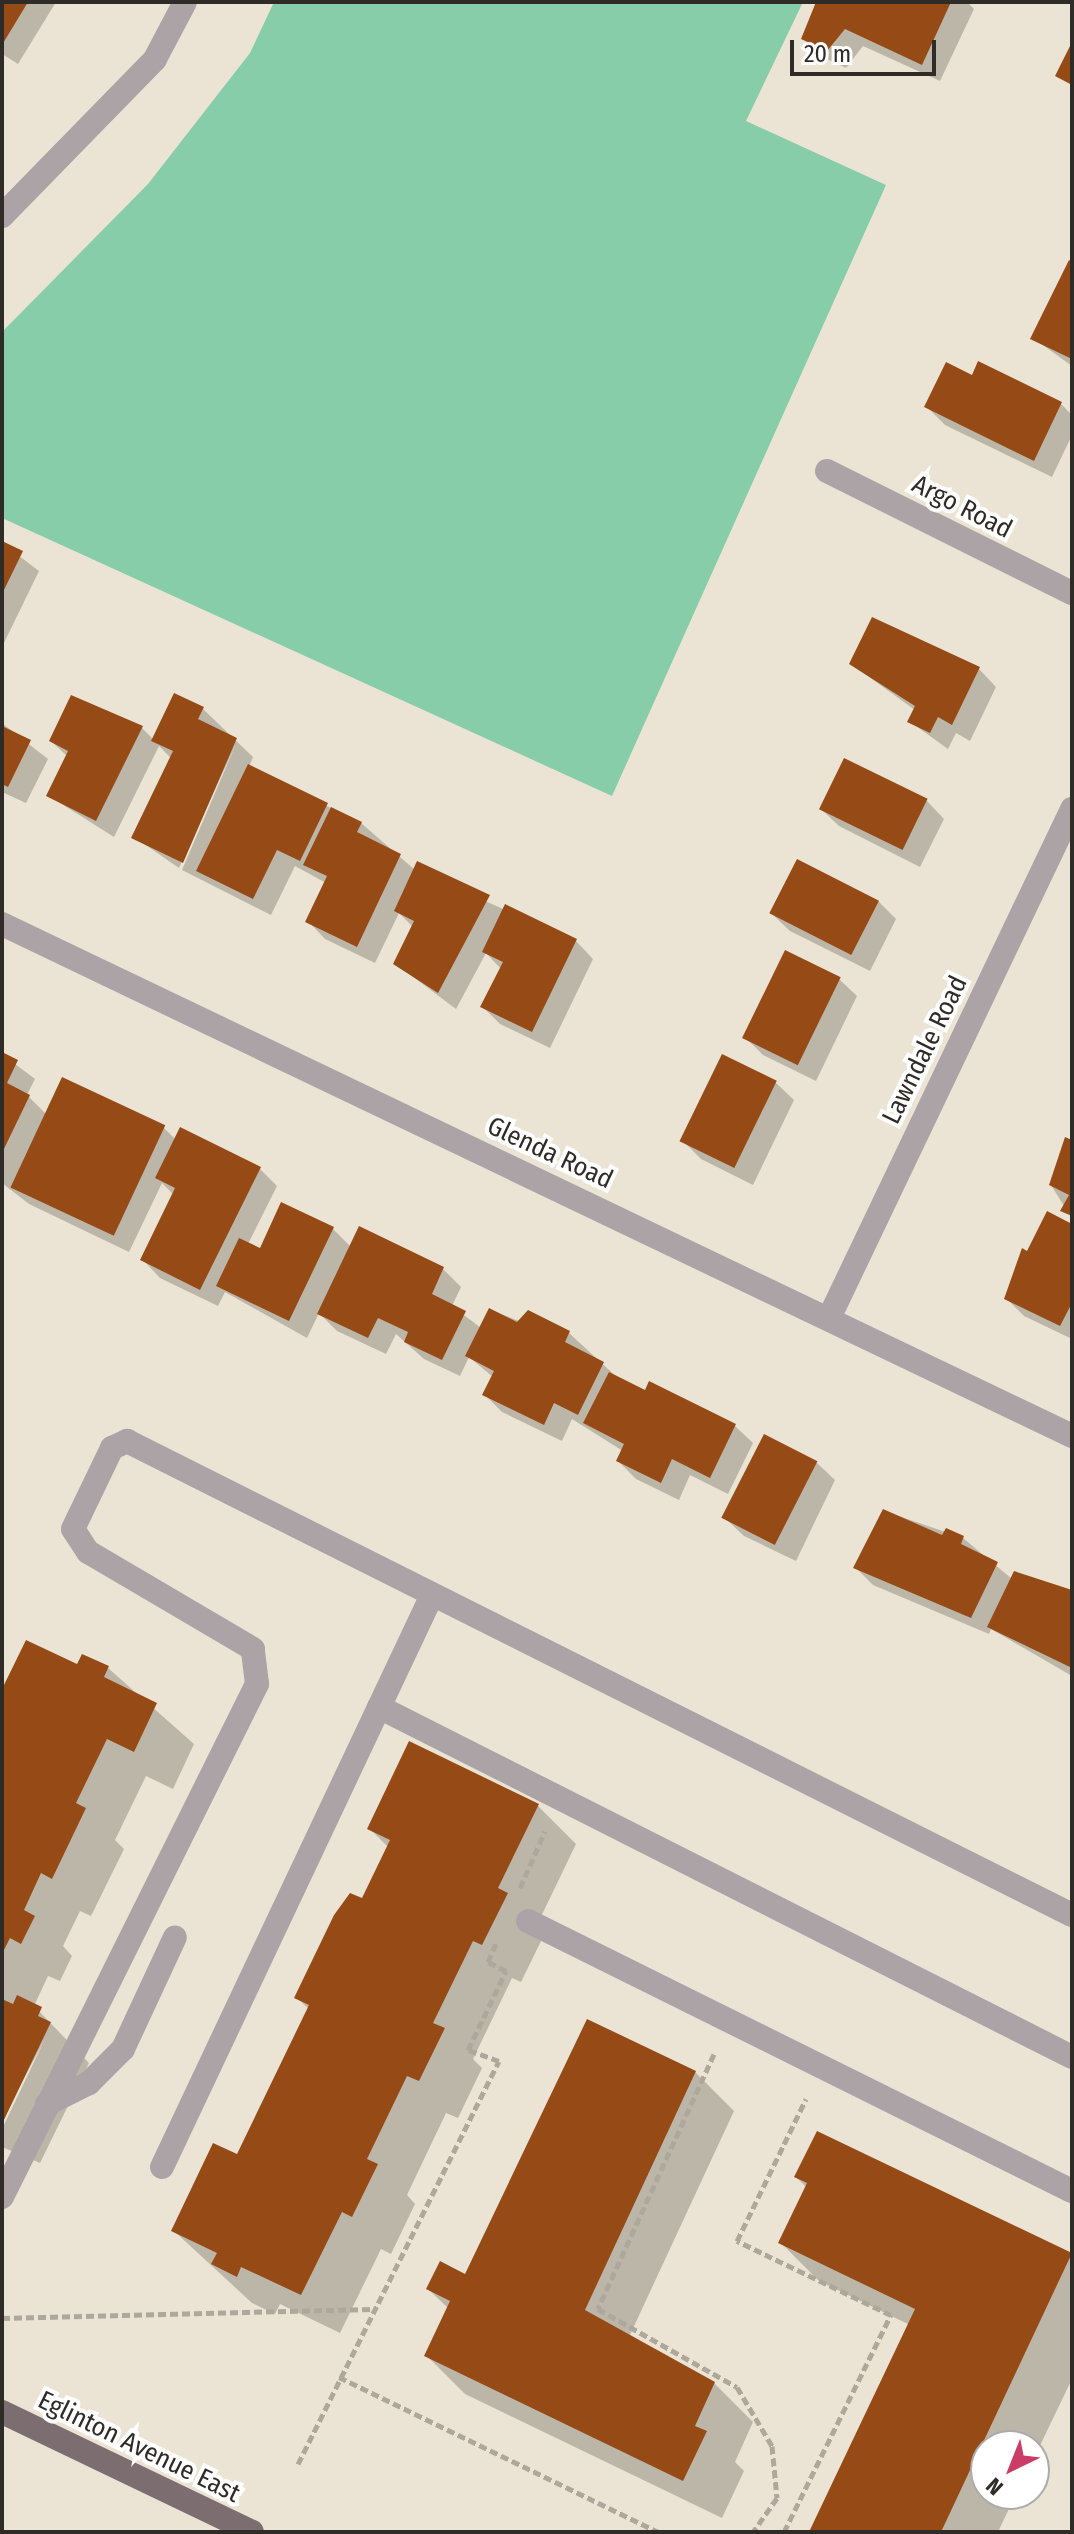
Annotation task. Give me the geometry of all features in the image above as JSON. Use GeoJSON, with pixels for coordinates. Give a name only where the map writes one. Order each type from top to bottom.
{"type":"FeatureCollection","features":[{"type":"Feature","properties":{"kind":"main road","name":"Eglinton Avenue East"},"geometry":{"type":"LineString","coordinates":[[2,2412],[252,2532]]}},
{"type":"Feature","properties":{"kind":"street"},"geometry":{"type":"LineString","coordinates":[[2,216],[155,59],[185,2]]}},
{"type":"Feature","properties":{"kind":"street","name":"Argo Road"},"geometry":{"type":"LineString","coordinates":[[827,471],[1072,593]]}},
{"type":"Feature","properties":{"kind":"street","name":"Lawndale Road"},"geometry":{"type":"LineString","coordinates":[[830,1316],[1072,809]]}},
{"type":"Feature","properties":{"kind":"street","name":"Glenda Road"},"geometry":{"type":"LineString","coordinates":[[2,924],[830,1316],[1072,1436]]}},
{"type":"Feature","properties":{"kind":"street"},"geometry":{"type":"LineString","coordinates":[[2,2197],[257,1684],[253,1649],[88,1552],[73,1529],[112,1448],[127,1441],[159,1452],[432,1595],[1072,1915]]}},
{"type":"Feature","properties":{"kind":"street"},"geometry":{"type":"LineString","coordinates":[[162,2167],[432,1595]]}},
{"type":"Feature","properties":{"kind":"street"},"geometry":{"type":"LineString","coordinates":[[379,1707],[1072,2057]]}},
{"type":"Feature","properties":{"kind":"street"},"geometry":{"type":"LineString","coordinates":[[528,1921],[728,2023],[1072,2191]]}},
{"type":"Feature","properties":{"kind":"street"},"geometry":{"type":"LineString","coordinates":[[47,2104],[89,2083],[123,2049],[175,1937]]}},
{"type":"Feature","properties":{"kind":"path"},"geometry":{"type":"LineString","coordinates":[[518,1893],[559,1797]]}},
{"type":"Feature","properties":{"kind":"path"},"geometry":{"type":"LineString","coordinates":[[298,2464],[499,2061],[468,2050],[506,1971],[488,1962],[500,1934]]}},
{"type":"Feature","properties":{"kind":"path"},"geometry":{"type":"LineString","coordinates":[[728,2023],[598,2309],[737,2387],[772,2446],[777,2498],[753,2532]]}},
{"type":"Feature","properties":{"kind":"path"},"geometry":{"type":"LineString","coordinates":[[784,2532],[891,2315],[737,2241],[821,2068]]}},
{"type":"Feature","properties":{"kind":"path"},"geometry":{"type":"LineString","coordinates":[[2,2318],[374,2309]]}},
{"type":"Feature","properties":{"kind":"path"},"geometry":{"type":"LineString","coordinates":[[339,2377],[658,2532]]}},
{"type":"Feature","properties":{"kind":"green space"},"geometry":{"type":"Polygon","coordinates":[[[274,2],[803,2],[746,121],[886,185],[612,796],[2,518],[2,332],[148,184],[250,53],[274,2]]]}},
{"type":"Feature","properties":{"kind":"building"},"geometry":{"type":"Polygon","coordinates":[[[2,2],[28,2],[2,45],[2,2]]]}},
{"type":"Feature","properties":{"kind":"building"},"geometry":{"type":"Polygon","coordinates":[[[816,2],[951,2],[922,65],[845,29],[827,51],[801,39],[816,2]]]}},
{"type":"Feature","properties":{"kind":"building"},"geometry":{"type":"Polygon","coordinates":[[[1072,42],[1072,85],[1055,76],[1072,42]]]}},
{"type":"Feature","properties":{"kind":"building"},"geometry":{"type":"Polygon","coordinates":[[[1069,260],[1072,262],[1072,359],[1030,339],[1069,260]]]}},
{"type":"Feature","properties":{"kind":"building"},"geometry":{"type":"Polygon","coordinates":[[[978,361],[1062,402],[1034,461],[924,407],[946,362],[972,375],[978,361]]]}},
{"type":"Feature","properties":{"kind":"building"},"geometry":{"type":"Polygon","coordinates":[[[2,541],[23,551],[2,594],[2,541]]]}},
{"type":"Feature","properties":{"kind":"building"},"geometry":{"type":"Polygon","coordinates":[[[872,617],[980,667],[952,725],[938,717],[930,733],[907,722],[915,706],[849,664],[872,617]]]}},
{"type":"Feature","properties":{"kind":"building"},"geometry":{"type":"Polygon","coordinates":[[[174,693],[204,707],[198,719],[237,738],[183,863],[131,838],[173,751],[151,741],[174,693]]]}},
{"type":"Feature","properties":{"kind":"building"},"geometry":{"type":"Polygon","coordinates":[[[71,695],[143,726],[96,821],[46,796],[68,751],[49,741],[71,695]]]}},
{"type":"Feature","properties":{"kind":"building"},"geometry":{"type":"Polygon","coordinates":[[[2,726],[31,740],[8,787],[2,784],[2,726]]]}},
{"type":"Feature","properties":{"kind":"building"},"geometry":{"type":"Polygon","coordinates":[[[844,758],[928,799],[903,850],[819,809],[844,758]]]}},
{"type":"Feature","properties":{"kind":"building"},"geometry":{"type":"Polygon","coordinates":[[[248,764],[328,803],[300,861],[277,850],[253,899],[196,871],[248,764]]]}},
{"type":"Feature","properties":{"kind":"building"},"geometry":{"type":"Polygon","coordinates":[[[331,807],[362,822],[357,832],[401,854],[357,947],[305,922],[327,876],[303,865],[331,807]]]}},
{"type":"Feature","properties":{"kind":"building"},"geometry":{"type":"Polygon","coordinates":[[[797,859],[879,901],[851,955],[769,913],[797,859]]]}},
{"type":"Feature","properties":{"kind":"building"},"geometry":{"type":"Polygon","coordinates":[[[417,861],[490,895],[438,993],[393,964],[414,921],[394,911],[417,861]]]}},
{"type":"Feature","properties":{"kind":"building"},"geometry":{"type":"Polygon","coordinates":[[[505,904],[577,939],[532,1032],[480,1007],[503,962],[482,952],[505,904]]]}},
{"type":"Feature","properties":{"kind":"building"},"geometry":{"type":"Polygon","coordinates":[[[785,950],[841,977],[798,1065],[742,1038],[785,950]]]}},
{"type":"Feature","properties":{"kind":"building"},"geometry":{"type":"Polygon","coordinates":[[[2,1052],[18,1060],[7,1083],[30,1095],[2,1153],[2,1052]]]}},
{"type":"Feature","properties":{"kind":"building"},"geometry":{"type":"Polygon","coordinates":[[[722,1054],[777,1081],[734,1168],[679,1141],[722,1054]]]}},
{"type":"Feature","properties":{"kind":"building"},"geometry":{"type":"Polygon","coordinates":[[[62,1077],[165,1125],[114,1236],[10,1188],[62,1077]]]}},
{"type":"Feature","properties":{"kind":"building"},"geometry":{"type":"Polygon","coordinates":[[[180,1127],[261,1167],[200,1290],[140,1260],[175,1188],[155,1178],[180,1127]]]}},
{"type":"Feature","properties":{"kind":"building"},"geometry":{"type":"Polygon","coordinates":[[[1065,1137],[1072,1140],[1072,1216],[1060,1211],[1069,1195],[1049,1185],[1065,1137]]]}},
{"type":"Feature","properties":{"kind":"building"},"geometry":{"type":"Polygon","coordinates":[[[281,1202],[334,1227],[289,1321],[216,1286],[239,1238],[260,1248],[281,1202]]]}},
{"type":"Feature","properties":{"kind":"building"},"geometry":{"type":"Polygon","coordinates":[[[1047,1211],[1072,1224],[1072,1303],[1060,1326],[1004,1299],[1022,1248],[1027,1251],[1047,1211]]]}},
{"type":"Feature","properties":{"kind":"building"},"geometry":{"type":"Polygon","coordinates":[[[359,1226],[444,1267],[432,1294],[466,1311],[442,1360],[404,1342],[408,1332],[378,1318],[368,1338],[317,1314],[359,1226]]]}},
{"type":"Feature","properties":{"kind":"building"},"geometry":{"type":"Polygon","coordinates":[[[489,1308],[517,1322],[528,1310],[570,1331],[565,1342],[604,1362],[578,1415],[554,1403],[544,1425],[482,1395],[494,1371],[465,1356],[489,1308]]]}},
{"type":"Feature","properties":{"kind":"building"},"geometry":{"type":"Polygon","coordinates":[[[609,1372],[645,1390],[649,1381],[736,1424],[710,1478],[672,1459],[661,1483],[616,1461],[624,1444],[583,1423],[609,1372]]]}},
{"type":"Feature","properties":{"kind":"building"},"geometry":{"type":"Polygon","coordinates":[[[764,1434],[817,1461],[775,1545],[721,1518],[764,1434]]]}},
{"type":"Feature","properties":{"kind":"building"},"geometry":{"type":"Polygon","coordinates":[[[883,1509],[942,1535],[946,1528],[964,1536],[961,1544],[998,1562],[971,1618],[853,1568],[883,1509]]]}},
{"type":"Feature","properties":{"kind":"building"},"geometry":{"type":"Polygon","coordinates":[[[1014,1571],[1072,1590],[1072,1668],[987,1627],[1014,1571]]]}},
{"type":"Feature","properties":{"kind":"building"},"geometry":{"type":"Polygon","coordinates":[[[26,1640],[77,1664],[82,1654],[109,1666],[104,1677],[157,1703],[134,1752],[107,1739],[76,1803],[86,1808],[52,1879],[41,1873],[24,1910],[35,1916],[21,1944],[10,1938],[2,1954],[2,1689],[26,1640]]]}},
{"type":"Feature","properties":{"kind":"building"},"geometry":{"type":"Polygon","coordinates":[[[409,1741],[539,1804],[498,1888],[508,1893],[482,1945],[473,1941],[433,2023],[445,2028],[419,2081],[407,2076],[367,2159],[378,2164],[352,2217],[342,2212],[301,2295],[241,2267],[237,2277],[211,2264],[217,2253],[171,2231],[213,2143],[237,2154],[309,2005],[294,1998],[334,1915],[350,1893],[362,1898],[390,1840],[367,1829],[409,1741]]]}},
{"type":"Feature","properties":{"kind":"building"},"geometry":{"type":"Polygon","coordinates":[[[17,1995],[42,2007],[38,2016],[51,2022],[2,2124],[2,1999],[13,2004],[17,1995]]]}},
{"type":"Feature","properties":{"kind":"building"},"geometry":{"type":"Polygon","coordinates":[[[587,2019],[696,2071],[585,2310],[715,2382],[695,2426],[707,2431],[683,2481],[424,2356],[450,2301],[426,2289],[440,2261],[465,2274],[587,2019]]]}},
{"type":"Feature","properties":{"kind":"building"},"geometry":{"type":"Polygon","coordinates":[[[817,2131],[1072,2253],[989,2430],[970,2430],[970,2470],[941,2532],[809,2532],[915,2309],[778,2243],[807,2183],[794,2177],[817,2131]]]}}]}
